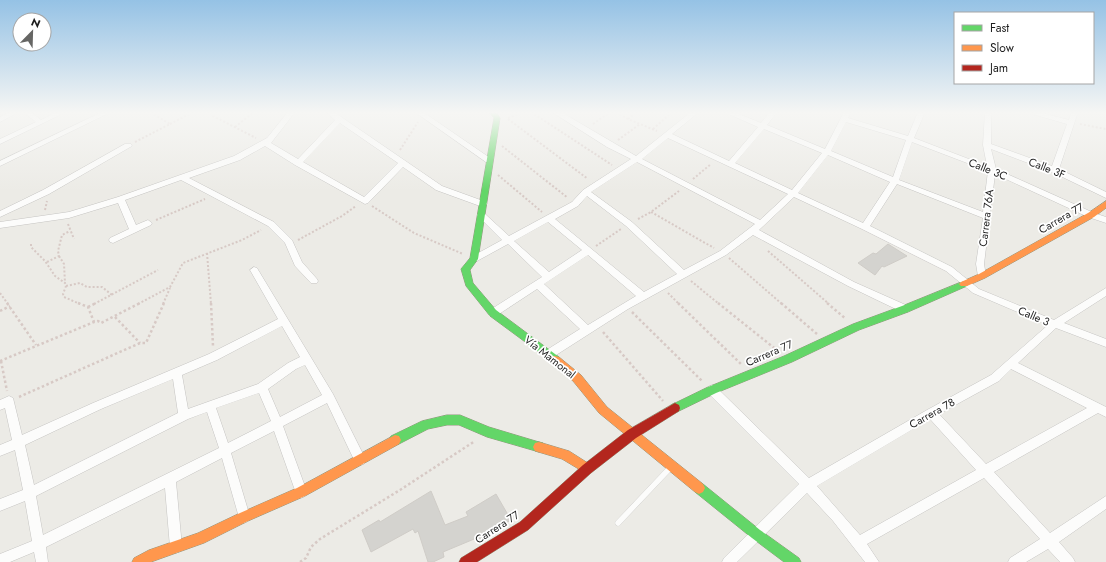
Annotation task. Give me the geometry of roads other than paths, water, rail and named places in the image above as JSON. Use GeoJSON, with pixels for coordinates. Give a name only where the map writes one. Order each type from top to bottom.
{"type":"FeatureCollection","features":[{"type":"Feature","properties":{"kind":"street"},"geometry":{"type":"LineString","coordinates":[[0,164],[54,138]]}},
{"type":"Feature","properties":{"kind":"street"},"geometry":{"type":"LineString","coordinates":[[0,225],[77,212],[121,199],[241,156],[266,143],[272,138]]}},
{"type":"Feature","properties":{"kind":"street"},"geometry":{"type":"LineString","coordinates":[[298,163],[317,138]]}},
{"type":"Feature","properties":{"kind":"street"},"geometry":{"type":"LineString","coordinates":[[366,138],[439,188],[483,204]]}},
{"type":"Feature","properties":{"kind":"street"},"geometry":{"type":"LineString","coordinates":[[454,138],[489,163]]}},
{"type":"Feature","properties":{"kind":"street","name":"Vía Mamonal"},"geometry":{"type":"LineString","coordinates":[[492,138],[474,259],[465,270],[469,284],[493,313],[549,354],[577,378],[603,410],[756,534],[795,562]]}},
{"type":"Feature","properties":{"kind":"street"},"geometry":{"type":"LineString","coordinates":[[598,138],[761,224]]}},
{"type":"Feature","properties":{"kind":"street"},"geometry":{"type":"LineString","coordinates":[[474,259],[550,219],[575,204],[586,192],[637,159],[664,138]]}},
{"type":"Feature","properties":{"kind":"street","name":"Calle 3"},"geometry":{"type":"LineString","coordinates":[[675,138],[865,227],[949,269],[965,284],[976,291],[1055,324],[1106,343]]}},
{"type":"Feature","properties":{"kind":"street"},"geometry":{"type":"LineString","coordinates":[[730,165],[753,138]]}},
{"type":"Feature","properties":{"kind":"street"},"geometry":{"type":"LineString","coordinates":[[793,138],[895,181],[987,217]]}},
{"type":"Feature","properties":{"kind":"street"},"geometry":{"type":"LineString","coordinates":[[549,354],[586,329],[625,306],[723,253],[753,231],[793,194],[827,152],[834,138]]}},
{"type":"Feature","properties":{"kind":"street","name":"Carrera 76A"},"geometry":{"type":"LineString","coordinates":[[982,276],[980,264],[992,170],[987,145],[987,138]]}},
{"type":"Feature","properties":{"kind":"street"},"geometry":{"type":"LineString","coordinates":[[1055,170],[1066,138]]}},
{"type":"Feature","properties":{"kind":"street"},"geometry":{"type":"LineString","coordinates":[[865,227],[895,181],[910,139]]}},
{"type":"Feature","properties":{"kind":"street","name":"Calle 3C"},"geometry":{"type":"LineString","coordinates":[[910,139],[992,170],[1091,215],[1106,220]]}},
{"type":"Feature","properties":{"kind":"street"},"geometry":{"type":"LineString","coordinates":[[266,143],[363,200],[402,163]]}},
{"type":"Feature","properties":{"kind":"street","name":"Calle 3F"},"geometry":{"type":"LineString","coordinates":[[987,145],[1055,170],[1106,195]]}},
{"type":"Feature","properties":{"kind":"street"},"geometry":{"type":"LineString","coordinates":[[0,214],[46,192],[128,146]]}},
{"type":"Feature","properties":{"kind":"street"},"geometry":{"type":"LineString","coordinates":[[183,178],[271,224],[290,244],[298,264],[314,281]]}},
{"type":"Feature","properties":{"kind":"street"},"geometry":{"type":"LineString","coordinates":[[586,192],[629,224],[684,275]]}},
{"type":"Feature","properties":{"kind":"street"},"geometry":{"type":"LineString","coordinates":[[121,199],[133,229]]}},
{"type":"Feature","properties":{"kind":"street","name":"Carrera 77"},"geometry":{"type":"LineString","coordinates":[[465,562],[524,526],[587,469],[632,434],[672,410],[712,390],[982,276],[1091,215],[1106,204]]}},
{"type":"Feature","properties":{"kind":"street"},"geometry":{"type":"LineString","coordinates":[[481,215],[547,276]]}},
{"type":"Feature","properties":{"kind":"street"},"geometry":{"type":"LineString","coordinates":[[550,219],[643,296]]}},
{"type":"Feature","properties":{"kind":"street"},"geometry":{"type":"LineString","coordinates":[[113,240],[148,223]]}},
{"type":"Feature","properties":{"kind":"street"},"geometry":{"type":"LineString","coordinates":[[753,231],[851,284],[880,296],[905,309]]}},
{"type":"Feature","properties":{"kind":"street"},"geometry":{"type":"LineString","coordinates":[[493,313],[547,276],[588,251]]}},
{"type":"Feature","properties":{"kind":"street"},"geometry":{"type":"LineString","coordinates":[[254,270],[329,397],[360,460]]}},
{"type":"Feature","properties":{"kind":"street"},"geometry":{"type":"LineString","coordinates":[[537,283],[586,329]]}},
{"type":"Feature","properties":{"kind":"street","name":"Carrera 78"},"geometry":{"type":"LineString","coordinates":[[756,534],[807,485],[931,413],[995,378],[1055,324],[1106,291]]}},
{"type":"Feature","properties":{"kind":"street"},"geometry":{"type":"LineString","coordinates":[[0,451],[97,406],[213,357],[284,320]]}},
{"type":"Feature","properties":{"kind":"street"},"geometry":{"type":"LineString","coordinates":[[0,505],[30,493],[184,415],[262,387],[292,366],[307,359]]}},
{"type":"Feature","properties":{"kind":"street"},"geometry":{"type":"LineString","coordinates":[[1010,364],[1102,410]]}},
{"type":"Feature","properties":{"kind":"street"},"geometry":{"type":"LineString","coordinates":[[177,373],[184,415]]}},
{"type":"Feature","properties":{"kind":"street"},"geometry":{"type":"LineString","coordinates":[[262,387],[301,492]]}},
{"type":"Feature","properties":{"kind":"street"},"geometry":{"type":"LineString","coordinates":[[712,390],[807,485],[859,542],[873,562]]}},
{"type":"Feature","properties":{"kind":"street"},"geometry":{"type":"LineString","coordinates":[[0,560],[39,544],[170,479],[329,397]]}},
{"type":"Feature","properties":{"kind":"street"},"geometry":{"type":"LineString","coordinates":[[5,403],[19,443],[30,493],[42,562]]}},
{"type":"Feature","properties":{"kind":"street"},"geometry":{"type":"LineString","coordinates":[[210,405],[225,450],[244,517]]}},
{"type":"Feature","properties":{"kind":"street"},"geometry":{"type":"LineString","coordinates":[[859,542],[1102,410]]}},
{"type":"Feature","properties":{"kind":"street"},"geometry":{"type":"LineString","coordinates":[[931,413],[1069,562]]}},
{"type":"Feature","properties":{"kind":"street"},"geometry":{"type":"LineString","coordinates":[[138,562],[153,554],[200,539],[244,517],[301,492],[408,432],[426,424],[447,420],[460,420],[486,432],[565,455],[587,469]]}},
{"type":"Feature","properties":{"kind":"street"},"geometry":{"type":"LineString","coordinates":[[170,479],[176,547]]}},
{"type":"Feature","properties":{"kind":"street"},"geometry":{"type":"LineString","coordinates":[[1014,562],[1049,541],[1106,502]]}},
{"type":"Feature","properties":{"kind":"street"},"geometry":{"type":"LineString","coordinates":[[728,562],[756,534]]}},
{"type":"Feature","properties":{"kind":"lane"},"geometry":{"type":"LineString","coordinates":[[618,523],[672,466]]}}]}
